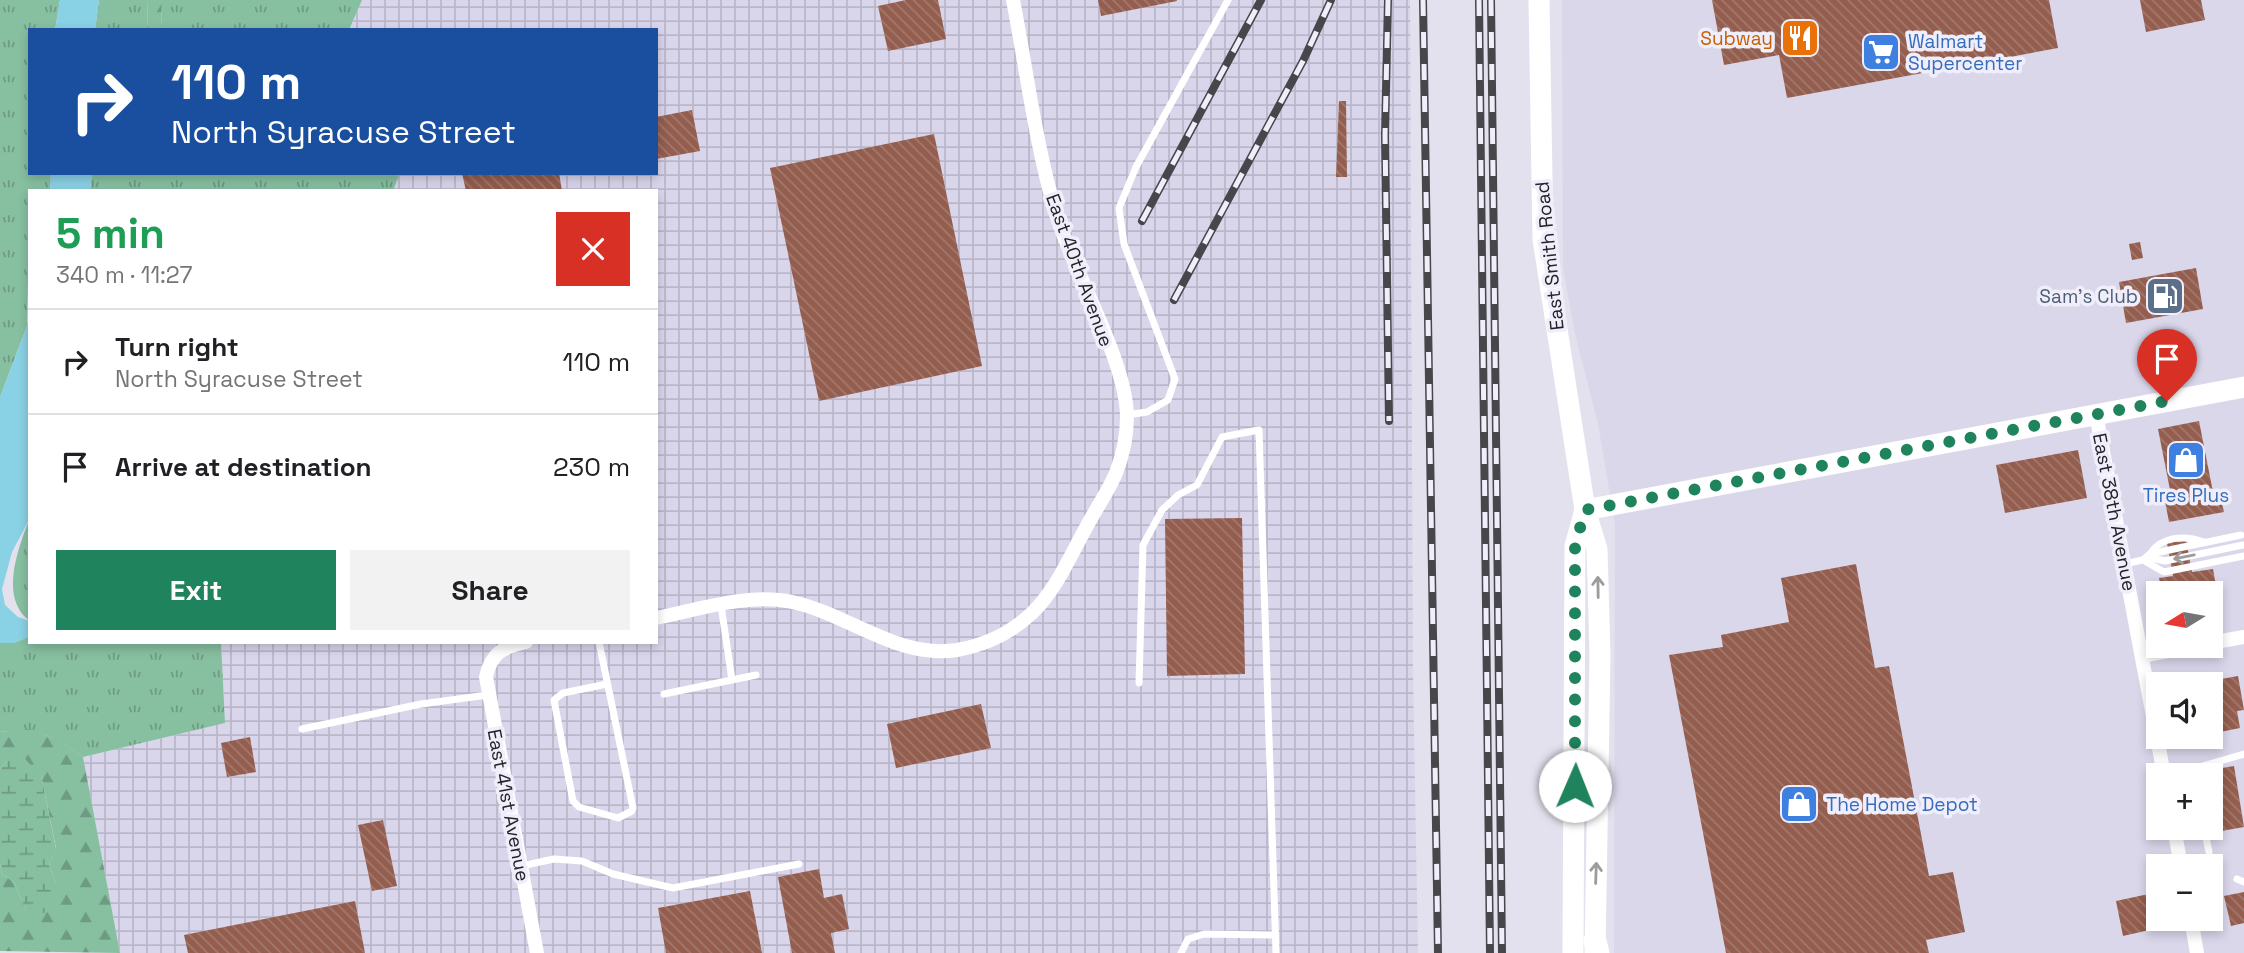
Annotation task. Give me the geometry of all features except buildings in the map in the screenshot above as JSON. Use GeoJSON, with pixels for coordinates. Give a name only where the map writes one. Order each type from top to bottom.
{"type":"FeatureCollection","features":[{"type":"Feature","properties":{"kind":"street","name":"East 40th Avenue"},"geometry":{"type":"LineString","coordinates":[[658,618],[758,599],[792,602],[826,612],[884,640],[929,650],[956,650],[998,637],[1032,613],[1053,586],[1115,474],[1123,449],[1126,399],[1113,358],[1057,215],[1013,0]]}},
{"type":"Feature","properties":{"kind":"street","name":"East Smith Road"},"geometry":{"type":"LineString","coordinates":[[1539,0],[1543,239],[1585,510],[1597,549],[1600,655],[1596,949]]}},
{"type":"Feature","properties":{"kind":"street"},"geometry":{"type":"LineString","coordinates":[[1585,510],[2244,387]]}},
{"type":"Feature","properties":{"kind":"street","name":"East 38th Avenue"},"geometry":{"type":"LineString","coordinates":[[2096,414],[2162,763]]}},
{"type":"Feature","properties":{"kind":"street","name":"East Smith Road"},"geometry":{"type":"LineString","coordinates":[[1573,953],[1575,546],[1585,510]]}},
{"type":"Feature","properties":{"kind":"street"},"geometry":{"type":"LineString","coordinates":[[2223,640],[2244,636]]}},
{"type":"Feature","properties":{"kind":"street","name":"East 41st Avenue"},"geometry":{"type":"LineString","coordinates":[[518,644],[492,657],[486,677],[537,953]]}},
{"type":"Feature","properties":{"kind":"street"},"geometry":{"type":"LineString","coordinates":[[2142,656],[2146,655]]}},
{"type":"Feature","properties":{"kind":"street"},"geometry":{"type":"LineString","coordinates":[[2193,931],[2197,953]]}},
{"type":"Feature","properties":{"kind":"lane"},"geometry":{"type":"LineString","coordinates":[[1127,415],[1147,412],[1168,400],[1175,379],[1125,244],[1119,208],[1136,167],[1228,0]]}},
{"type":"Feature","properties":{"kind":"lane"},"geometry":{"type":"LineString","coordinates":[[1139,683],[1143,545],[1162,510],[1178,495],[1197,485],[1222,437],[1259,430],[1276,953]]}},
{"type":"Feature","properties":{"kind":"lane"},"geometry":{"type":"LineString","coordinates":[[2143,560],[2150,554],[2241,535]]}},
{"type":"Feature","properties":{"kind":"lane"},"geometry":{"type":"LineString","coordinates":[[2125,564],[2143,560],[2165,561],[2243,545]]}},
{"type":"Feature","properties":{"kind":"lane"},"geometry":{"type":"LineString","coordinates":[[2143,560],[2164,572],[2244,556]]}},
{"type":"Feature","properties":{"kind":"lane"},"geometry":{"type":"LineString","coordinates":[[721,605],[732,680]]}},
{"type":"Feature","properties":{"kind":"lane"},"geometry":{"type":"LineString","coordinates":[[599,644],[633,808],[618,818],[579,807],[573,801],[554,700],[563,693],[607,684]]}},
{"type":"Feature","properties":{"kind":"lane"},"geometry":{"type":"LineString","coordinates":[[664,694],[756,675]]}},
{"type":"Feature","properties":{"kind":"lane"},"geometry":{"type":"LineString","coordinates":[[302,729],[421,704],[488,695]]}},
{"type":"Feature","properties":{"kind":"lane"},"geometry":{"type":"LineString","coordinates":[[2206,763],[2244,754]]}},
{"type":"Feature","properties":{"kind":"lane"},"geometry":{"type":"LineString","coordinates":[[2206,840],[2209,852]]}},
{"type":"Feature","properties":{"kind":"lane"},"geometry":{"type":"LineString","coordinates":[[521,866],[554,859],[582,862],[613,874],[673,888],[799,864]]}},
{"type":"Feature","properties":{"kind":"lane"},"geometry":{"type":"LineString","coordinates":[[1181,951],[1188,939],[1204,934],[1275,935]]}},
{"type":"Feature","properties":{"kind":"shaded area"},"geometry":{"type":"Polygon","coordinates":[[[362,0],[1410,0],[1413,675],[1418,953],[120,953],[83,757],[225,723],[221,644],[658,644],[658,189],[394,189],[399,175],[658,175],[658,28],[350,28],[362,0]]]}},
{"type":"Feature","properties":{"kind":"shaded area"},"geometry":{"type":"Polygon","coordinates":[[[1562,0],[2244,0],[2244,953],[1614,953],[1615,524],[1598,424],[1575,334],[1563,268],[1562,0]]]}},
{"type":"Feature","properties":{"kind":"green space"},"geometry":{"type":"Polygon","coordinates":[[[0,0],[60,0],[55,28],[28,28],[28,175],[51,175],[50,189],[28,189],[27,326],[0,397],[0,0]]]}},
{"type":"Feature","properties":{"kind":"green space"},"geometry":{"type":"Polygon","coordinates":[[[99,0],[148,0],[147,28],[95,28],[99,0]]]}},
{"type":"Feature","properties":{"kind":"green space"},"geometry":{"type":"Polygon","coordinates":[[[148,0],[162,0],[161,28],[147,28],[148,0]]]}},
{"type":"Feature","properties":{"kind":"green space"},"geometry":{"type":"Polygon","coordinates":[[[162,0],[362,0],[350,28],[161,28],[162,0]]]}},
{"type":"Feature","properties":{"kind":"green space"},"geometry":{"type":"Polygon","coordinates":[[[92,175],[399,175],[394,189],[90,189],[92,175]]]}},
{"type":"Feature","properties":{"kind":"green space"},"geometry":{"type":"Polygon","coordinates":[[[28,523],[28,619],[15,601],[13,588],[13,574],[28,523]]]}},
{"type":"Feature","properties":{"kind":"green space"},"geometry":{"type":"Polygon","coordinates":[[[28,637],[28,644],[221,644],[225,723],[83,757],[62,743],[35,732],[0,732],[0,643],[14,643],[28,637]]]}},
{"type":"Feature","properties":{"kind":"green space"},"geometry":{"type":"Polygon","coordinates":[[[30,729],[58,740],[83,757],[120,953],[0,951],[0,864],[2,874],[14,882],[26,910],[56,883],[49,865],[56,848],[41,775],[7,761],[0,769],[0,732],[30,729]]]}},
{"type":"Feature","properties":{"kind":"green space"},"geometry":{"type":"Polygon","coordinates":[[[25,759],[41,775],[56,849],[49,865],[56,883],[54,904],[44,913],[26,910],[14,882],[2,874],[0,864],[0,769],[7,761],[25,759]]]}},
{"type":"Feature","properties":{"kind":"water"},"geometry":{"type":"Polygon","coordinates":[[[60,0],[99,0],[95,28],[55,28],[60,0]]]}},
{"type":"Feature","properties":{"kind":"water"},"geometry":{"type":"Polygon","coordinates":[[[51,175],[92,175],[90,189],[50,189],[51,175]]]}},
{"type":"Feature","properties":{"kind":"water"},"geometry":{"type":"Polygon","coordinates":[[[28,320],[28,522],[12,552],[2,589],[5,605],[18,617],[28,620],[28,637],[14,643],[0,643],[0,397],[28,320]]]}},
{"type":"Feature","properties":{"kind":"railway"},"geometry":{"type":"LineString","coordinates":[[1142,221],[1261,0]]}},
{"type":"Feature","properties":{"kind":"railway"},"geometry":{"type":"LineString","coordinates":[[1174,300],[1303,61],[1331,0]]}},
{"type":"Feature","properties":{"kind":"railway"},"geometry":{"type":"LineString","coordinates":[[1388,0],[1385,135],[1389,421]]}},
{"type":"Feature","properties":{"kind":"railway"},"geometry":{"type":"LineString","coordinates":[[1423,0],[1438,953]]}},
{"type":"Feature","properties":{"kind":"railway"},"geometry":{"type":"LineString","coordinates":[[1479,0],[1490,953]]}},
{"type":"Feature","properties":{"kind":"railway"},"geometry":{"type":"LineString","coordinates":[[1491,0],[1502,953]]}},
{"type":"Feature","properties":{"kind":"place","name":"Subway"},"geometry":{"type":"Point","coordinates":[1800,38]}},
{"type":"Feature","properties":{"kind":"place","name":"Walmart Supercenter"},"geometry":{"type":"Point","coordinates":[1881,52]}},
{"type":"Feature","properties":{"kind":"place","name":"Sam's Club"},"geometry":{"type":"Point","coordinates":[2165,296]}},
{"type":"Feature","properties":{"kind":"place","name":"Tires Plus"},"geometry":{"type":"Point","coordinates":[2186,460]}},
{"type":"Feature","properties":{"kind":"place","name":"The Home Depot"},"geometry":{"type":"Point","coordinates":[1799,804]}},
{"type":"Feature","properties":{"kind":"route"},"geometry":{"type":"LineString","coordinates":[[1575,786],[1575,546],[1577,529],[1585,510],[2167,401]]}}]}
